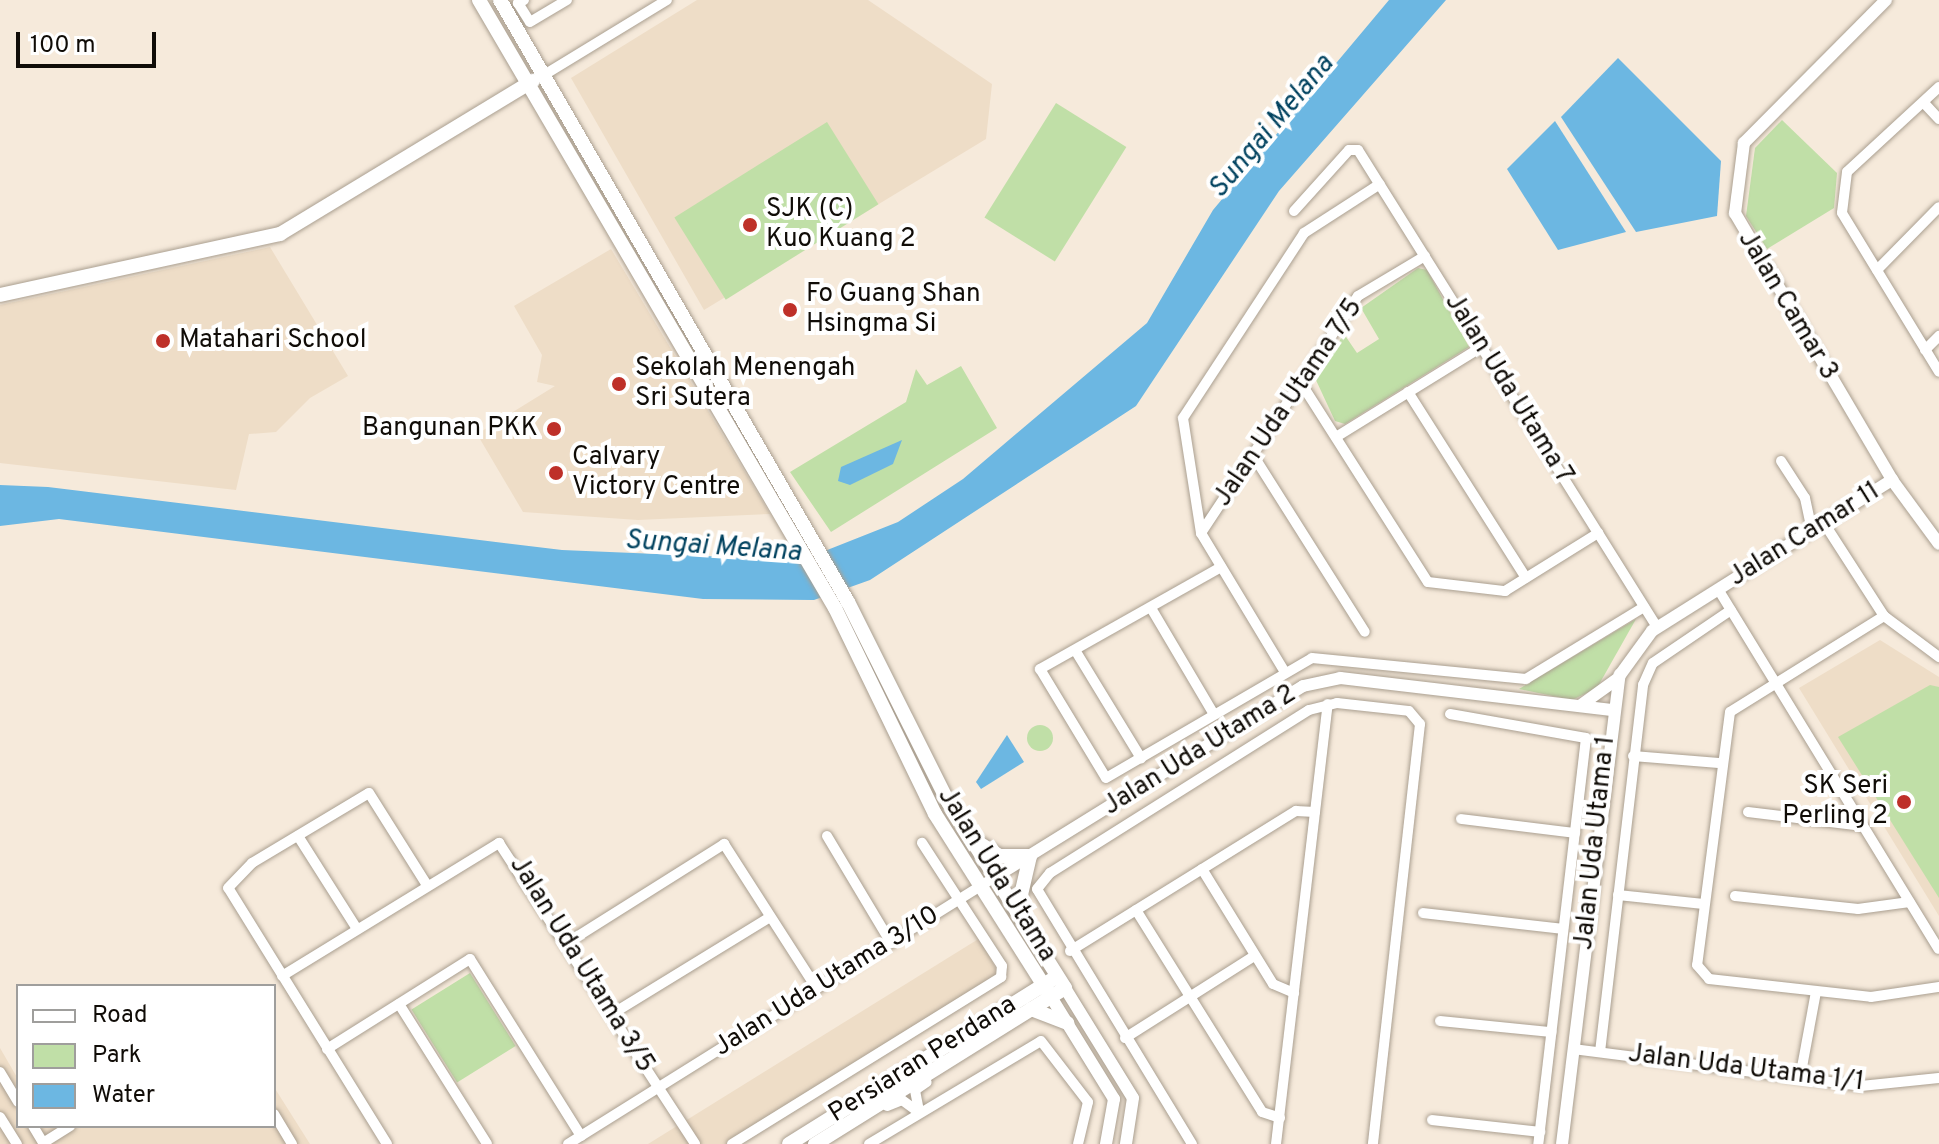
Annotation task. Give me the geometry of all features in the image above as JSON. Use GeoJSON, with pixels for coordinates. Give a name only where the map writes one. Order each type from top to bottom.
{"type":"FeatureCollection","features":[{"type":"Feature","properties":{"kind":"main road"},"geometry":{"type":"LineString","coordinates":[[479,0],[842,605]]}},
{"type":"Feature","properties":{"kind":"main road"},"geometry":{"type":"LineString","coordinates":[[500,0],[809,549]]}},
{"type":"Feature","properties":{"kind":"main road"},"geometry":{"type":"LineString","coordinates":[[0,295],[280,234],[544,75]]}},
{"type":"Feature","properties":{"kind":"main road","name":"Jalan Uda Utama"},"geometry":{"type":"LineString","coordinates":[[842,605],[970,837],[1062,982]]}},
{"type":"Feature","properties":{"kind":"main road","name":"Jalan Uda Utama"},"geometry":{"type":"LineString","coordinates":[[842,605],[935,814],[1047,991]]}},
{"type":"Feature","properties":{"kind":"main road"},"geometry":{"type":"LineString","coordinates":[[970,837],[999,856],[1030,856],[1017,912]]}},
{"type":"Feature","properties":{"kind":"main road"},"geometry":{"type":"LineString","coordinates":[[1028,960],[1028,1002],[1067,1023]]}},
{"type":"Feature","properties":{"kind":"main road","name":"Persiaran Perdana"},"geometry":{"type":"LineString","coordinates":[[789,1144],[1062,982]]}},
{"type":"Feature","properties":{"kind":"main road","name":"Persiaran Perdana"},"geometry":{"type":"LineString","coordinates":[[815,1144],[961,1053],[1028,1002]]}},
{"type":"Feature","properties":{"kind":"street"},"geometry":{"type":"LineString","coordinates":[[524,0],[518,3],[530,22],[567,0]]}},
{"type":"Feature","properties":{"kind":"street"},"geometry":{"type":"LineString","coordinates":[[544,75],[667,0]]}},
{"type":"Feature","properties":{"kind":"street","name":"Jalan Camar 3"},"geometry":{"type":"LineString","coordinates":[[1886,0],[1744,143],[1735,213],[1892,480],[1939,544]]}},
{"type":"Feature","properties":{"kind":"street"},"geometry":{"type":"LineString","coordinates":[[1939,87],[1847,172],[1842,189],[1842,213],[1939,372]]}},
{"type":"Feature","properties":{"kind":"street"},"geometry":{"type":"LineString","coordinates":[[1924,103],[1939,119]]}},
{"type":"Feature","properties":{"kind":"street","name":"Jalan Uda Utama 7"},"geometry":{"type":"LineString","coordinates":[[1294,211],[1349,150],[1358,150],[1657,627]]}},
{"type":"Feature","properties":{"kind":"street"},"geometry":{"type":"LineString","coordinates":[[1283,669],[1201,533],[1186,404],[1304,233],[1380,184]]}},
{"type":"Feature","properties":{"kind":"street"},"geometry":{"type":"LineString","coordinates":[[1877,270],[1939,207]]}},
{"type":"Feature","properties":{"kind":"street","name":"Jalan Uda Utama 7/5"},"geometry":{"type":"LineString","coordinates":[[1201,533],[1358,296],[1425,256]]}},
{"type":"Feature","properties":{"kind":"street"},"geometry":{"type":"LineString","coordinates":[[1925,350],[1939,336]]}},
{"type":"Feature","properties":{"kind":"street"},"geometry":{"type":"LineString","coordinates":[[1336,437],[1482,347]]}},
{"type":"Feature","properties":{"kind":"street"},"geometry":{"type":"LineString","coordinates":[[1301,383],[1428,582],[1505,591],[1598,533]]}},
{"type":"Feature","properties":{"kind":"street"},"geometry":{"type":"LineString","coordinates":[[1408,392],[1526,578]]}},
{"type":"Feature","properties":{"kind":"street"},"geometry":{"type":"LineString","coordinates":[[1253,455],[1365,632]]}},
{"type":"Feature","properties":{"kind":"street"},"geometry":{"type":"LineString","coordinates":[[1781,461],[1805,498],[1812,530]]}},
{"type":"Feature","properties":{"kind":"street","name":"Jalan Camar 11"},"geometry":{"type":"LineString","coordinates":[[1718,589],[1892,480]]}},
{"type":"Feature","properties":{"kind":"street"},"geometry":{"type":"LineString","coordinates":[[1824,523],[1884,616],[1939,657]]}},
{"type":"Feature","properties":{"kind":"street"},"geometry":{"type":"LineString","coordinates":[[1221,567],[1075,650],[1047,662],[1040,677],[1106,778],[1283,669],[1324,657],[1526,679],[1644,607]]}},
{"type":"Feature","properties":{"kind":"street"},"geometry":{"type":"LineString","coordinates":[[1718,589],[1939,949]]}},
{"type":"Feature","properties":{"kind":"street","name":"Jalan Uda Utama 1"},"geometry":{"type":"LineString","coordinates":[[1562,1144],[1612,710],[1620,675],[1657,627],[1718,589]]}},
{"type":"Feature","properties":{"kind":"street"},"geometry":{"type":"LineString","coordinates":[[1151,608],[1212,711]]}},
{"type":"Feature","properties":{"kind":"street","name":"Jalan Uda Utama 1/1"},"geometry":{"type":"LineString","coordinates":[[1600,1052],[1640,695],[1653,663],[1731,610]]}},
{"type":"Feature","properties":{"kind":"street"},"geometry":{"type":"LineString","coordinates":[[1884,616],[1730,712],[1719,763],[1696,957],[1703,976],[1816,992],[1871,997],[1939,987]]}},
{"type":"Feature","properties":{"kind":"street"},"geometry":{"type":"LineString","coordinates":[[1075,650],[1141,758]]}},
{"type":"Feature","properties":{"kind":"street"},"geometry":{"type":"LineString","coordinates":[[1578,706],[1596,700],[1620,675]]}},
{"type":"Feature","properties":{"kind":"street","name":"Jalan Uda Utama 2"},"geometry":{"type":"LineString","coordinates":[[995,877],[1303,686],[1354,679],[1612,710]]}},
{"type":"Feature","properties":{"kind":"street"},"geometry":{"type":"LineString","coordinates":[[1276,1144],[1328,704]]}},
{"type":"Feature","properties":{"kind":"street"},"geometry":{"type":"LineString","coordinates":[[1192,1144],[1036,897],[1042,880],[1328,704],[1409,711],[1420,724],[1373,1144]]}},
{"type":"Feature","properties":{"kind":"street"},"geometry":{"type":"LineString","coordinates":[[1578,706],[1600,720],[1608,744]]}},
{"type":"Feature","properties":{"kind":"street"},"geometry":{"type":"LineString","coordinates":[[1450,714],[1580,733],[1586,738],[1538,1144]]}},
{"type":"Feature","properties":{"kind":"street"},"geometry":{"type":"LineString","coordinates":[[1633,756],[1719,763]]}},
{"type":"Feature","properties":{"kind":"street"},"geometry":{"type":"LineString","coordinates":[[387,1144],[228,888],[230,878],[364,794],[373,798],[427,885]]}},
{"type":"Feature","properties":{"kind":"street"},"geometry":{"type":"LineString","coordinates":[[1070,951],[1296,811],[1315,812]]}},
{"type":"Feature","properties":{"kind":"street"},"geometry":{"type":"LineString","coordinates":[[1748,812],[1863,826]]}},
{"type":"Feature","properties":{"kind":"street"},"geometry":{"type":"LineString","coordinates":[[1461,819],[1575,833]]}},
{"type":"Feature","properties":{"kind":"street"},"geometry":{"type":"LineString","coordinates":[[298,836],[357,929]]}},
{"type":"Feature","properties":{"kind":"street"},"geometry":{"type":"LineString","coordinates":[[827,836],[891,943]]}},
{"type":"Feature","properties":{"kind":"street","name":"Jalan Uda Utama 3/5"},"geometry":{"type":"LineString","coordinates":[[282,976],[499,843],[567,943],[695,1144]]}},
{"type":"Feature","properties":{"kind":"street"},"geometry":{"type":"LineString","coordinates":[[732,1144],[1004,972],[922,843]]}},
{"type":"Feature","properties":{"kind":"street"},"geometry":{"type":"LineString","coordinates":[[567,943],[724,844],[817,989]]}},
{"type":"Feature","properties":{"kind":"street"},"geometry":{"type":"LineString","coordinates":[[1202,869],[1278,990],[1294,993]]}},
{"type":"Feature","properties":{"kind":"street","name":"Jalan Uda Utama 3/10"},"geometry":{"type":"LineString","coordinates":[[568,1144],[995,877]]}},
{"type":"Feature","properties":{"kind":"street"},"geometry":{"type":"LineString","coordinates":[[1618,895],[1704,904]]}},
{"type":"Feature","properties":{"kind":"street"},"geometry":{"type":"LineString","coordinates":[[1735,896],[1858,909],[1910,902]]}},
{"type":"Feature","properties":{"kind":"street"},"geometry":{"type":"LineString","coordinates":[[1136,910],[1262,1112],[1280,1118]]}},
{"type":"Feature","properties":{"kind":"street"},"geometry":{"type":"LineString","coordinates":[[1423,913],[1563,929]]}},
{"type":"Feature","properties":{"kind":"street"},"geometry":{"type":"LineString","coordinates":[[612,1014],[770,917]]}},
{"type":"Feature","properties":{"kind":"street"},"geometry":{"type":"LineString","coordinates":[[1125,1038],[1254,956]]}},
{"type":"Feature","properties":{"kind":"street"},"geometry":{"type":"LineString","coordinates":[[327,1049],[470,959],[581,1136]]}},
{"type":"Feature","properties":{"kind":"street","name":"Jalan Uda Utama"},"geometry":{"type":"LineString","coordinates":[[1062,982],[1133,1098],[1126,1144]]}},
{"type":"Feature","properties":{"kind":"street","name":"Jalan Uda Utama"},"geometry":{"type":"LineString","coordinates":[[1047,991],[1114,1099],[1106,1144]]}},
{"type":"Feature","properties":{"kind":"street"},"geometry":{"type":"LineString","coordinates":[[1800,1078],[1816,992]]}},
{"type":"Feature","properties":{"kind":"street"},"geometry":{"type":"LineString","coordinates":[[399,1004],[487,1144]]}},
{"type":"Feature","properties":{"kind":"street"},"geometry":{"type":"LineString","coordinates":[[1440,1021],[1551,1032]]}},
{"type":"Feature","properties":{"kind":"street"},"geometry":{"type":"LineString","coordinates":[[869,1144],[1030,1043],[1051,1044],[1088,1102],[1078,1144]]}},
{"type":"Feature","properties":{"kind":"street","name":"Jalan Uda Utama 1/1"},"geometry":{"type":"LineString","coordinates":[[1573,1049],[1861,1086],[1939,1078]]}},
{"type":"Feature","properties":{"kind":"street"},"geometry":{"type":"LineString","coordinates":[[920,1113],[915,1090],[961,1053]]}},
{"type":"Feature","properties":{"kind":"street"},"geometry":{"type":"LineString","coordinates":[[0,1072],[16,1099]]}},
{"type":"Feature","properties":{"kind":"street"},"geometry":{"type":"LineString","coordinates":[[840,1128],[897,1100],[920,1113]]}},
{"type":"Feature","properties":{"kind":"street"},"geometry":{"type":"LineString","coordinates":[[0,1117],[17,1144]]}},
{"type":"Feature","properties":{"kind":"street"},"geometry":{"type":"LineString","coordinates":[[276,1118],[287,1142]]}},
{"type":"Feature","properties":{"kind":"street"},"geometry":{"type":"LineString","coordinates":[[1432,1120],[1540,1132]]}},
{"type":"Feature","properties":{"kind":"street"},"geometry":{"type":"LineString","coordinates":[[44,1143],[65,1129],[68,1144]]}},
{"type":"Feature","properties":{"kind":"shaded area","name":"SJK (C) Kuo Kuang 2"},"geometry":{"type":"Polygon","coordinates":[[[697,0],[868,0],[992,84],[986,139],[704,310],[571,78],[697,0]]]}},
{"type":"Feature","properties":{"kind":"shaded area","name":"Matahari School"},"geometry":{"type":"Polygon","coordinates":[[[270,247],[348,376],[310,398],[276,432],[249,434],[236,490],[0,463],[0,305],[270,247]]]}},
{"type":"Feature","properties":{"kind":"shaded area","name":"Sekolah Menengah Sri Sutera"},"geometry":{"type":"Polygon","coordinates":[[[611,249],[770,514],[638,520],[523,512],[477,434],[555,386],[537,382],[542,355],[514,306],[611,249]]]}},
{"type":"Feature","properties":{"kind":"shaded area","name":"SK Seri Perling 2"},"geometry":{"type":"Polygon","coordinates":[[[1880,640],[1939,677],[1939,916],[1799,688],[1880,640]]]}},
{"type":"Feature","properties":{"kind":"shaded area"},"geometry":{"type":"Polygon","coordinates":[[[980,938],[999,975],[726,1144],[648,1144],[980,938]]]}},
{"type":"Feature","properties":{"kind":"shaded area"},"geometry":{"type":"Polygon","coordinates":[[[0,1048],[16,1076],[16,1128],[276,1128],[276,1090],[310,1144],[0,1144],[0,1048]]]}},
{"type":"Feature","properties":{"kind":"green space"},"geometry":{"type":"Polygon","coordinates":[[[1056,103],[1126,147],[1055,261],[984,217],[1056,103]]]}},
{"type":"Feature","properties":{"kind":"green space"},"geometry":{"type":"Polygon","coordinates":[[[1782,120],[1837,173],[1834,208],[1767,249],[1746,216],[1755,148],[1782,120]]]}},
{"type":"Feature","properties":{"kind":"green space"},"geometry":{"type":"Polygon","coordinates":[[[827,122],[878,204],[726,300],[674,217],[827,122]]]}},
{"type":"Feature","properties":{"kind":"green space"},"geometry":{"type":"Polygon","coordinates":[[[1418,268],[1427,270],[1469,347],[1345,424],[1335,421],[1315,378],[1344,334],[1357,353],[1379,339],[1361,308],[1418,268]]]}},
{"type":"Feature","properties":{"kind":"green space"},"geometry":{"type":"Polygon","coordinates":[[[961,366],[997,428],[831,532],[790,472],[906,402],[916,369],[927,385],[961,366]]]}},
{"type":"Feature","properties":{"kind":"green space"},"geometry":{"type":"Polygon","coordinates":[[[1636,619],[1597,688],[1572,700],[1519,689],[1636,619]]]}},
{"type":"Feature","properties":{"kind":"green space"},"geometry":{"type":"Polygon","coordinates":[[[1930,685],[1939,687],[1939,898],[1838,737],[1930,685]]]}},
{"type":"Feature","properties":{"kind":"green space"},"geometry":{"type":"Polygon","coordinates":[[[1040,725],[1049,729],[1053,738],[1049,747],[1040,751],[1031,747],[1027,738],[1031,729],[1040,725]]]}},
{"type":"Feature","properties":{"kind":"green space"},"geometry":{"type":"Polygon","coordinates":[[[470,973],[516,1046],[457,1082],[411,1010],[470,973]]]}},
{"type":"Feature","properties":{"kind":"water"},"geometry":{"type":"Polygon","coordinates":[[[1389,0],[1446,0],[1279,191],[1136,406],[870,580],[814,600],[703,599],[59,519],[0,526],[0,485],[48,487],[562,550],[802,560],[898,522],[963,479],[1147,323],[1213,210],[1389,0]]]}},
{"type":"Feature","properties":{"kind":"water"},"geometry":{"type":"Polygon","coordinates":[[[1618,58],[1721,161],[1717,216],[1636,232],[1561,117],[1618,58]]]}},
{"type":"Feature","properties":{"kind":"water"},"geometry":{"type":"Polygon","coordinates":[[[1555,121],[1626,232],[1558,250],[1507,169],[1555,121]]]}},
{"type":"Feature","properties":{"kind":"water"},"geometry":{"type":"Polygon","coordinates":[[[902,440],[893,464],[850,485],[838,481],[841,467],[902,440]]]}},
{"type":"Feature","properties":{"kind":"water"},"geometry":{"type":"Polygon","coordinates":[[[1007,735],[1024,762],[981,789],[976,782],[1007,735]]]}},
{"type":"Feature","properties":{"kind":"place","name":"SJK (C) Kuo Kuang 2"},"geometry":{"type":"Point","coordinates":[750,225]}},
{"type":"Feature","properties":{"kind":"place","name":"Fo Guang Shan Hsingma Si"},"geometry":{"type":"Point","coordinates":[790,310]}},
{"type":"Feature","properties":{"kind":"place","name":"Matahari School"},"geometry":{"type":"Point","coordinates":[163,341]}},
{"type":"Feature","properties":{"kind":"place","name":"Sekolah Menengah Sri Sutera"},"geometry":{"type":"Point","coordinates":[619,384]}},
{"type":"Feature","properties":{"kind":"place","name":"Bangunan PKK"},"geometry":{"type":"Point","coordinates":[554,429]}},
{"type":"Feature","properties":{"kind":"place","name":"Calvary Victory Centre"},"geometry":{"type":"Point","coordinates":[556,473]}},
{"type":"Feature","properties":{"kind":"place","name":"SK Seri Perling 2"},"geometry":{"type":"Point","coordinates":[1904,802]}},
{"type":"Feature","properties":{"kind":"water label","name":"Sungai Melana"},"geometry":{"type":"Point","coordinates":[1272,127]}},
{"type":"Feature","properties":{"kind":"water label","name":"Sungai Melana"},"geometry":{"type":"Point","coordinates":[713,547]}}]}
